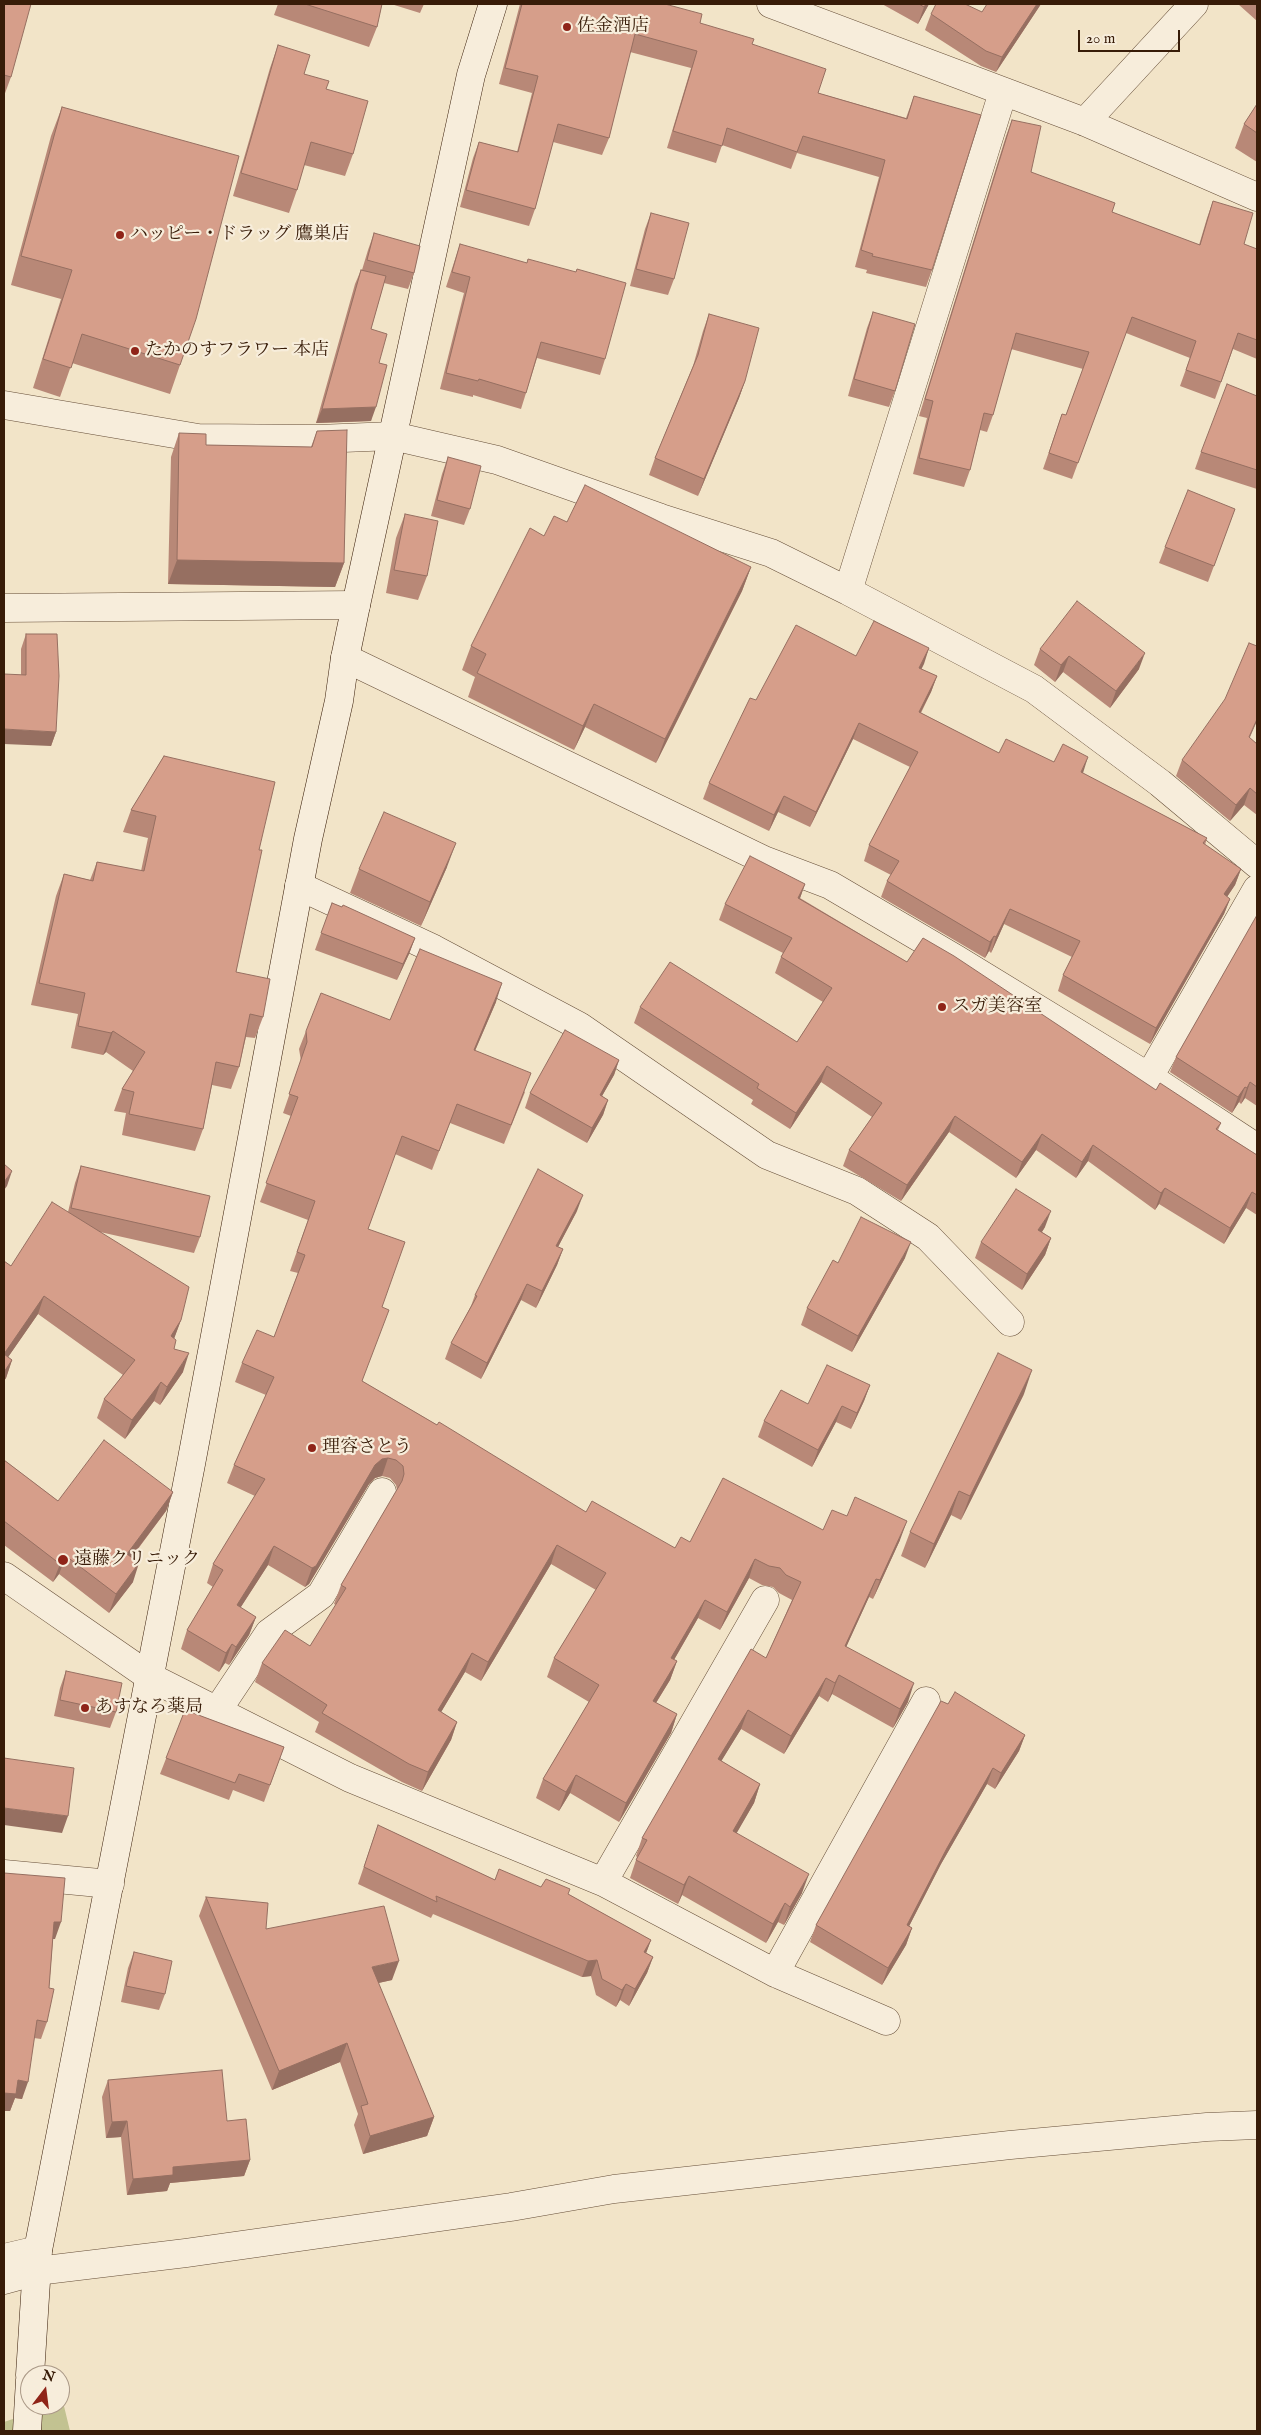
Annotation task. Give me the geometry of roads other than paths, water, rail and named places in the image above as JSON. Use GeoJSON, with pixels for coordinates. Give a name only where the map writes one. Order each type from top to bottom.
{"type":"FeatureCollection","features":[{"type":"Feature","properties":{"kind":"street"},"geometry":{"type":"LineString","coordinates":[[31,2365],[37,2260],[150,1677],[299,886],[339,700],[356,605],[471,75],[493,4]]}},
{"type":"Feature","properties":{"kind":"street"},"geometry":{"type":"LineString","coordinates":[[771,4],[1084,122],[1257,197]]}},
{"type":"Feature","properties":{"kind":"street"},"geometry":{"type":"LineString","coordinates":[[1084,122],[1194,4]]}},
{"type":"Feature","properties":{"kind":"street"},"geometry":{"type":"LineString","coordinates":[[848,591],[1003,92]]}},
{"type":"Feature","properties":{"kind":"street"},"geometry":{"type":"LineString","coordinates":[[4,405],[198,438],[318,439],[393,436],[497,460],[661,518],[771,553],[848,591],[1034,689],[1160,783],[1257,864]]}},
{"type":"Feature","properties":{"kind":"street"},"geometry":{"type":"LineString","coordinates":[[4,608],[356,605]]}},
{"type":"Feature","properties":{"kind":"street"},"geometry":{"type":"LineString","coordinates":[[345,658],[756,856],[830,885],[956,959],[1149,1077],[1257,1148]]}},
{"type":"Feature","properties":{"kind":"street"},"geometry":{"type":"LineString","coordinates":[[299,886],[434,949],[579,1026],[767,1155],[857,1191],[928,1237],[1010,1322]]}},
{"type":"Feature","properties":{"kind":"street"},"geometry":{"type":"LineString","coordinates":[[1149,1077],[1257,889]]}},
{"type":"Feature","properties":{"kind":"street"},"geometry":{"type":"LineString","coordinates":[[217,1711],[269,1633],[321,1595],[382,1492]]}},
{"type":"Feature","properties":{"kind":"street"},"geometry":{"type":"LineString","coordinates":[[4,1576],[150,1677],[217,1711],[350,1778],[603,1882],[775,1973],[886,2021]]}},
{"type":"Feature","properties":{"kind":"street"},"geometry":{"type":"LineString","coordinates":[[603,1882],[765,1600]]}},
{"type":"Feature","properties":{"kind":"street"},"geometry":{"type":"LineString","coordinates":[[775,1973],[926,1701]]}},
{"type":"Feature","properties":{"kind":"street"},"geometry":{"type":"LineString","coordinates":[[4,1874],[110,1884]]}},
{"type":"Feature","properties":{"kind":"street"},"geometry":{"type":"LineString","coordinates":[[4,2258],[37,2260],[186,2253],[512,2207],[614,2189],[712,2177],[1010,2145],[1207,2127],[1257,2125]]}},
{"type":"Feature","properties":{"kind":"street"},"geometry":{"type":"LineString","coordinates":[[4,2280],[37,2260]]}},
{"type":"Feature","properties":{"kind":"street"},"geometry":{"type":"LineString","coordinates":[[28,2431],[29,2415]]}},
{"type":"Feature","properties":{"kind":"place","name":"佐金酒店"},"geometry":{"type":"Point","coordinates":[567,27]}},
{"type":"Feature","properties":{"kind":"place","name":"ハッピー・ドラッグ 鷹巣店"},"geometry":{"type":"Point","coordinates":[120,235]}},
{"type":"Feature","properties":{"kind":"place","name":"たかのすフラワー 本店"},"geometry":{"type":"Point","coordinates":[135,351]}},
{"type":"Feature","properties":{"kind":"place","name":"スガ美容室"},"geometry":{"type":"Point","coordinates":[942,1007]}},
{"type":"Feature","properties":{"kind":"place","name":"理容さとう"},"geometry":{"type":"Point","coordinates":[312,1448]}},
{"type":"Feature","properties":{"kind":"place","name":"遠藤クリニック"},"geometry":{"type":"Point","coordinates":[63,1560]}},
{"type":"Feature","properties":{"kind":"place","name":"あすなろ薬局"},"geometry":{"type":"Point","coordinates":[85,1708]}}]}
